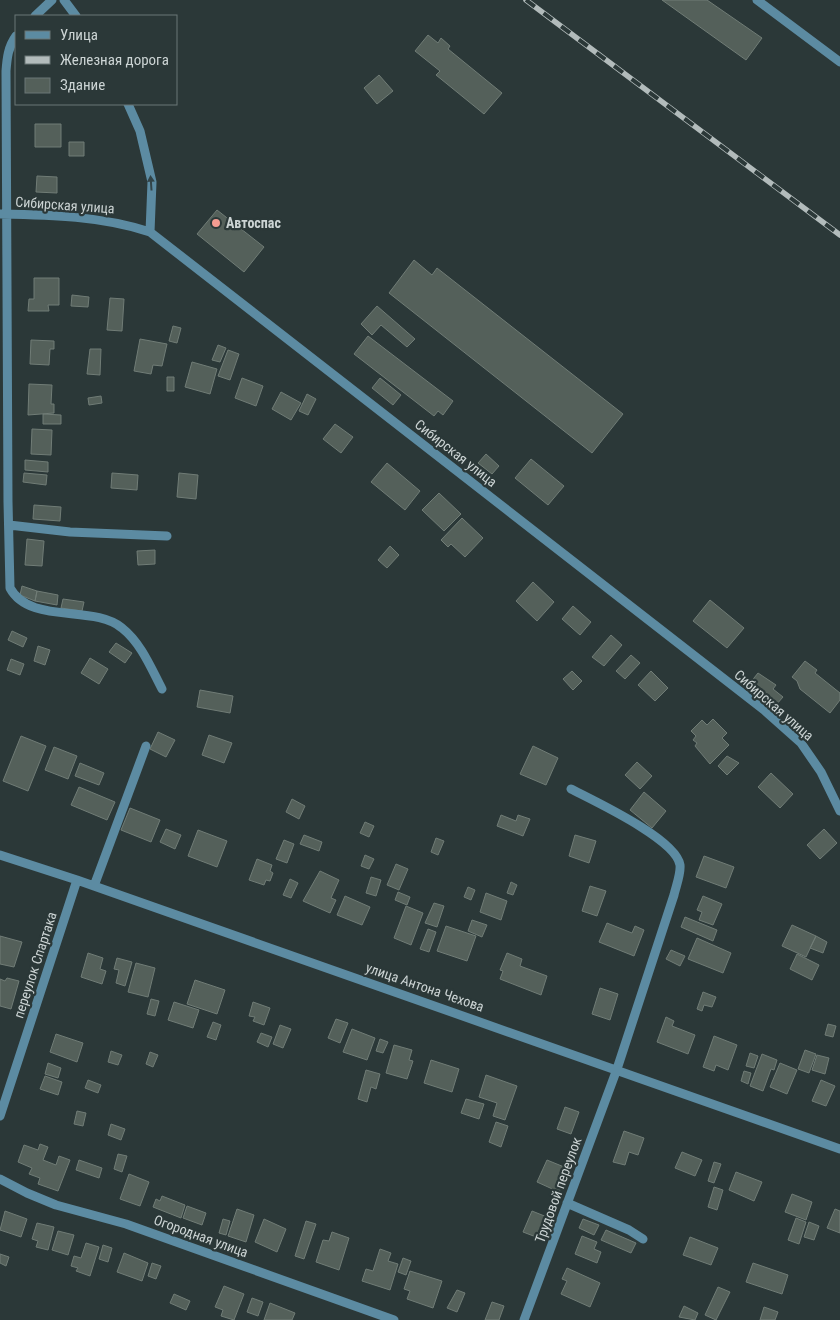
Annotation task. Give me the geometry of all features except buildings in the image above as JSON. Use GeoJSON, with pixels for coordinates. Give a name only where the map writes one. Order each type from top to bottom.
{"type":"FeatureCollection","features":[{"type":"Feature","properties":{"kind":"street"},"geometry":{"type":"LineString","coordinates":[[36,15],[52,0]]}},
{"type":"Feature","properties":{"kind":"street"},"geometry":{"type":"LineString","coordinates":[[64,0],[75,15]]}},
{"type":"Feature","properties":{"kind":"street"},"geometry":{"type":"LineString","coordinates":[[757,0],[840,62]]}},
{"type":"Feature","properties":{"kind":"street"},"geometry":{"type":"LineString","coordinates":[[15,38],[9,49],[6,71],[4,214],[10,588],[16,597],[29,605],[104,620],[121,626],[137,644],[162,688]]}},
{"type":"Feature","properties":{"kind":"street"},"geometry":{"type":"LineString","coordinates":[[128,105],[140,131],[152,182],[150,232]]}},
{"type":"Feature","properties":{"kind":"street","name":"Сибирская улица"},"geometry":{"type":"LineString","coordinates":[[4,214],[95,219],[125,224],[150,232],[764,710],[801,743],[821,772],[840,811]]}},
{"type":"Feature","properties":{"kind":"street"},"geometry":{"type":"LineString","coordinates":[[9,525],[70,532],[167,536]]}},
{"type":"Feature","properties":{"kind":"street"},"geometry":{"type":"LineString","coordinates":[[94,886],[146,746]]}},
{"type":"Feature","properties":{"kind":"street","name":"Трудовой переулок"},"geometry":{"type":"LineString","coordinates":[[524,1320],[617,1069],[674,895],[680,867],[674,852],[641,826],[571,789]]}},
{"type":"Feature","properties":{"kind":"street","name":"улица Антона Чехова"},"geometry":{"type":"LineString","coordinates":[[0,855],[77,880],[617,1069],[840,1149]]}},
{"type":"Feature","properties":{"kind":"street","name":"переулок Спартака"},"geometry":{"type":"LineString","coordinates":[[0,1116],[77,880]]}},
{"type":"Feature","properties":{"kind":"street","name":"Огородная улица"},"geometry":{"type":"LineString","coordinates":[[0,1179],[56,1205],[126,1224],[394,1320]]}},
{"type":"Feature","properties":{"kind":"street"},"geometry":{"type":"LineString","coordinates":[[567,1204],[629,1230],[643,1239]]}},
{"type":"Feature","properties":{"kind":"railway"},"geometry":{"type":"LineString","coordinates":[[526,0],[840,235]]}},
{"type":"Feature","properties":{"kind":"place","name":"Автоспас"},"geometry":{"type":"Point","coordinates":[216,223]}}]}
